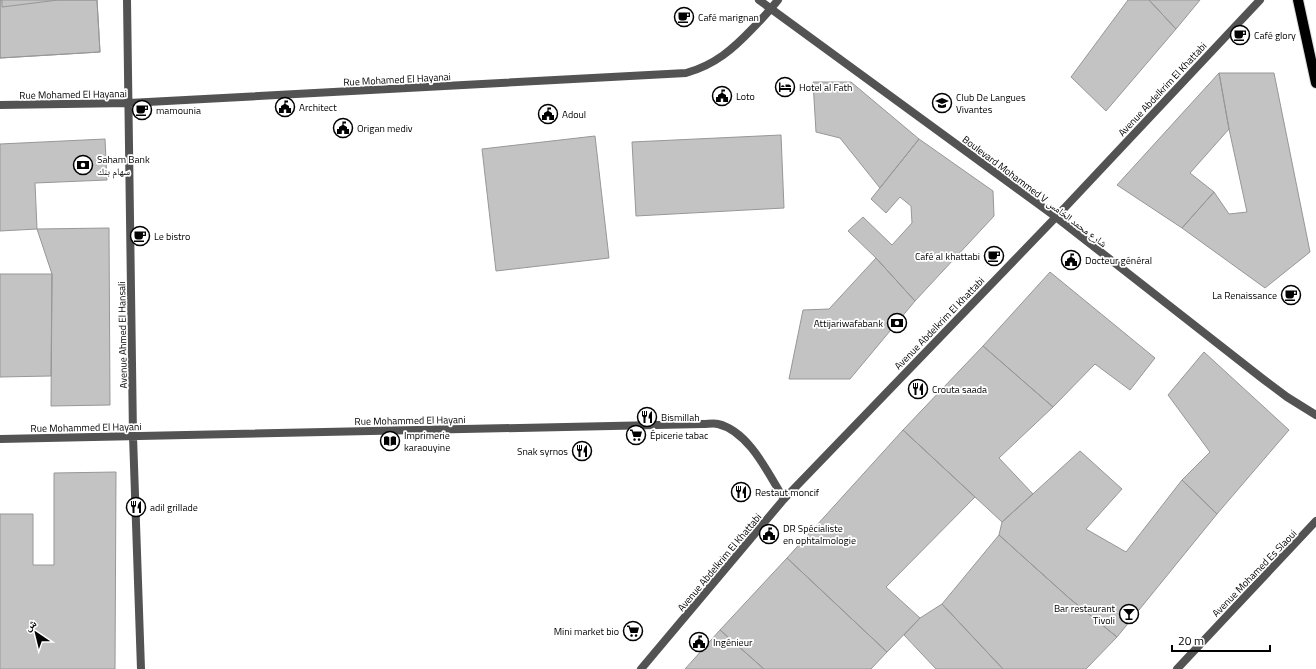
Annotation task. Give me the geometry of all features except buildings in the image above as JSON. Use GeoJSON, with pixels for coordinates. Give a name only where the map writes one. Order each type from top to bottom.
{"type":"FeatureCollection","features":[{"type":"Feature","properties":{"kind":"main road"},"geometry":{"type":"LineString","coordinates":[[1298,0],[1316,83]]}},
{"type":"Feature","properties":{"kind":"street","name":"Avenue Ahmed El Hansali"},"geometry":{"type":"LineString","coordinates":[[127,0],[133,436],[141,669]]}},
{"type":"Feature","properties":{"kind":"street","name":"Boulevard Mohammed V شارع محمد الخامس"},"geometry":{"type":"LineString","coordinates":[[759,0],[1056,216],[1287,397],[1316,415]]}},
{"type":"Feature","properties":{"kind":"street","name":"Rue Mohamed El Hayanai"},"geometry":{"type":"LineString","coordinates":[[0,105],[129,103],[686,73],[698,70],[724,56],[771,9],[778,0]]}},
{"type":"Feature","properties":{"kind":"street","name":"Avenue Abdelkrim El Khattabi"},"geometry":{"type":"LineString","coordinates":[[642,669],[784,499],[1056,216],[1260,0]]}},
{"type":"Feature","properties":{"kind":"street","name":"Rue Mohammed El Hayani"},"geometry":{"type":"LineString","coordinates":[[0,439],[719,424],[734,431],[745,439],[784,499]]}},
{"type":"Feature","properties":{"kind":"street","name":"Avenue Mohamed Es Slaoui"},"geometry":{"type":"LineString","coordinates":[[1177,669],[1315,524]]}},
{"type":"Feature","properties":{"kind":"place","name":"Café marignan"},"geometry":{"type":"Point","coordinates":[684,17]}},
{"type":"Feature","properties":{"kind":"place","name":"Café glory"},"geometry":{"type":"Point","coordinates":[1240,35]}},
{"type":"Feature","properties":{"kind":"place","name":"Hotel al Fath"},"geometry":{"type":"Point","coordinates":[785,87]}},
{"type":"Feature","properties":{"kind":"place","name":"Loto"},"geometry":{"type":"Point","coordinates":[722,96]}},
{"type":"Feature","properties":{"kind":"place","name":"Club De Langues Vivantes"},"geometry":{"type":"Point","coordinates":[942,103]}},
{"type":"Feature","properties":{"kind":"place","name":"Architect"},"geometry":{"type":"Point","coordinates":[285,107]}},
{"type":"Feature","properties":{"kind":"place","name":"mamounia"},"geometry":{"type":"Point","coordinates":[142,110]}},
{"type":"Feature","properties":{"kind":"place","name":"Adoul"},"geometry":{"type":"Point","coordinates":[548,114]}},
{"type":"Feature","properties":{"kind":"place","name":"Origan mediv"},"geometry":{"type":"Point","coordinates":[343,128]}},
{"type":"Feature","properties":{"kind":"place","name":"Saham Bank سهام بنك"},"geometry":{"type":"Point","coordinates":[83,165]}},
{"type":"Feature","properties":{"kind":"place","name":"Le bistro"},"geometry":{"type":"Point","coordinates":[140,236]}},
{"type":"Feature","properties":{"kind":"place","name":"Café al khattabi"},"geometry":{"type":"Point","coordinates":[994,256]}},
{"type":"Feature","properties":{"kind":"place","name":"Docteur général"},"geometry":{"type":"Point","coordinates":[1071,260]}},
{"type":"Feature","properties":{"kind":"place","name":"La Renaissance"},"geometry":{"type":"Point","coordinates":[1291,295]}},
{"type":"Feature","properties":{"kind":"place","name":"Attijariwafabank"},"geometry":{"type":"Point","coordinates":[897,323]}},
{"type":"Feature","properties":{"kind":"place","name":"Crouta saada"},"geometry":{"type":"Point","coordinates":[918,389]}},
{"type":"Feature","properties":{"kind":"place","name":"Bismillah"},"geometry":{"type":"Point","coordinates":[647,417]}},
{"type":"Feature","properties":{"kind":"place","name":"Épicerie tabac"},"geometry":{"type":"Point","coordinates":[636,435]}},
{"type":"Feature","properties":{"kind":"place","name":"Imprimerie karaouyine"},"geometry":{"type":"Point","coordinates":[390,441]}},
{"type":"Feature","properties":{"kind":"place","name":"Snak syrnos"},"geometry":{"type":"Point","coordinates":[582,451]}},
{"type":"Feature","properties":{"kind":"place","name":"Restaut moncif"},"geometry":{"type":"Point","coordinates":[741,492]}},
{"type":"Feature","properties":{"kind":"place","name":"adil grillade"},"geometry":{"type":"Point","coordinates":[136,507]}},
{"type":"Feature","properties":{"kind":"place","name":"DR Spécialiste en ophtalmologie"},"geometry":{"type":"Point","coordinates":[769,534]}},
{"type":"Feature","properties":{"kind":"place","name":"Bar restaurant Tivoli"},"geometry":{"type":"Point","coordinates":[1129,614]}},
{"type":"Feature","properties":{"kind":"place","name":"Mini market bio"},"geometry":{"type":"Point","coordinates":[633,631]}},
{"type":"Feature","properties":{"kind":"place","name":"Ingénieur"},"geometry":{"type":"Point","coordinates":[699,642]}}]}
